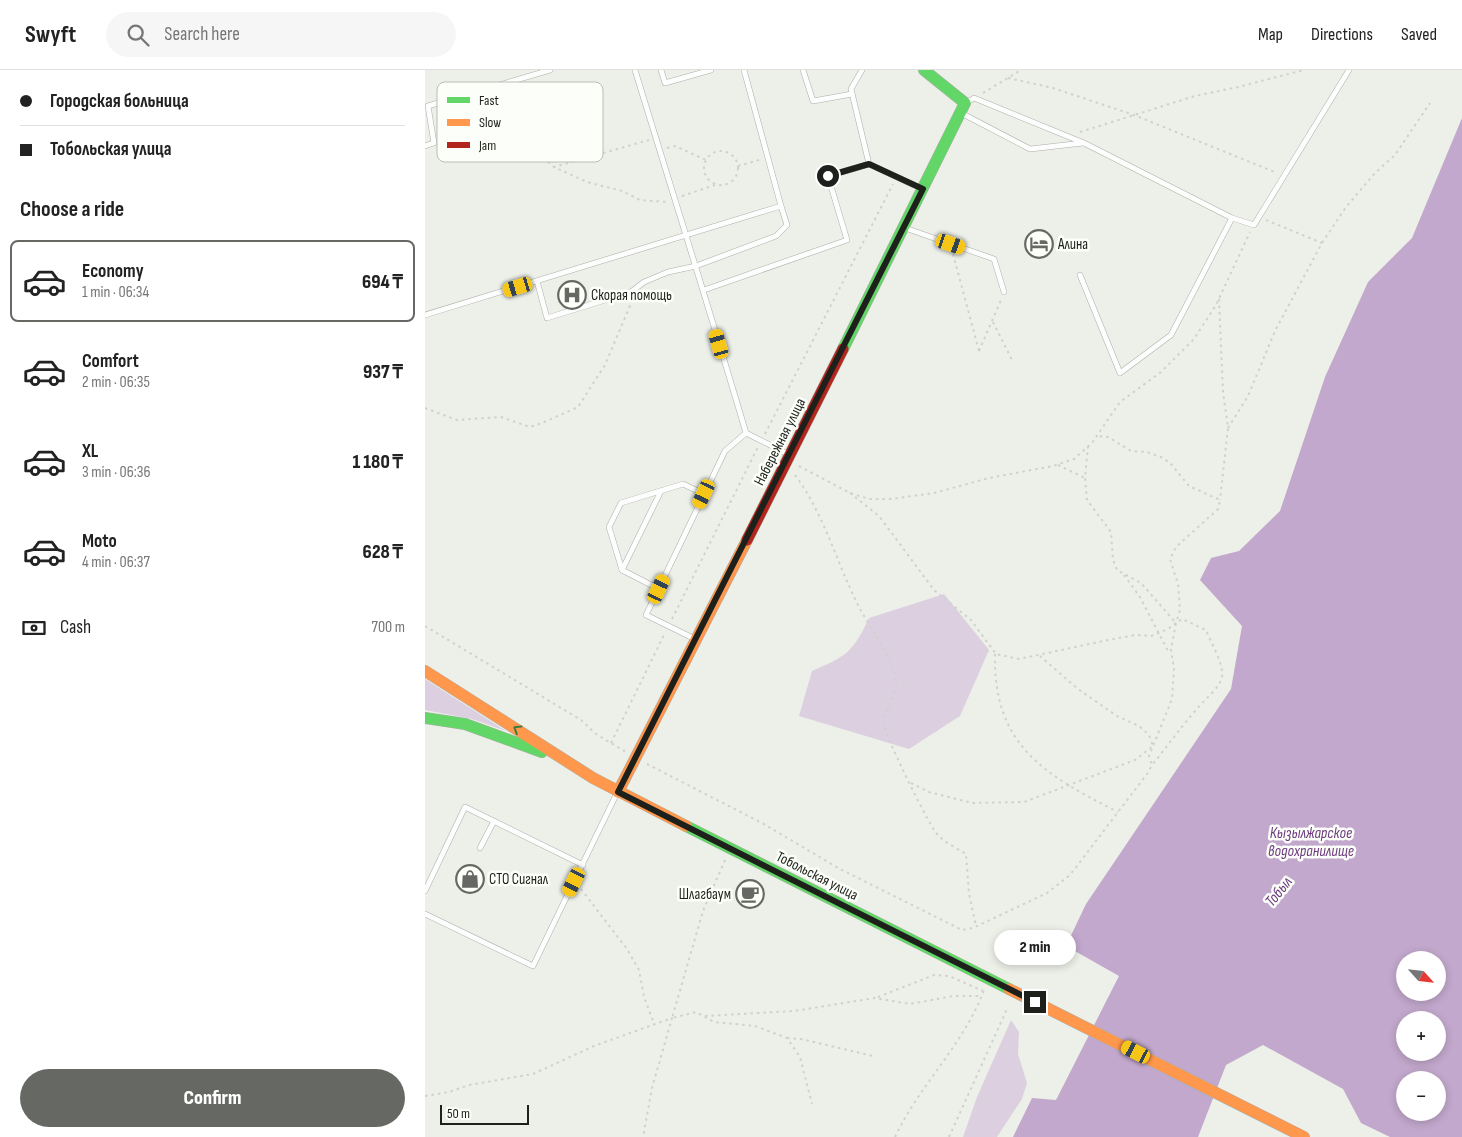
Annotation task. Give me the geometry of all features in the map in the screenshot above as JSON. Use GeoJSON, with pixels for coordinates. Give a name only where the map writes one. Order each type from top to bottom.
{"type":"FeatureCollection","features":[{"type":"Feature","properties":{"kind":"street"},"geometry":{"type":"LineString","coordinates":[[924,70],[967,105]]}},
{"type":"Feature","properties":{"kind":"street","name":"Набережная улица"},"geometry":{"type":"LineString","coordinates":[[618,792],[696,640],[794,460],[923,189],[967,105]]}},
{"type":"Feature","properties":{"kind":"street"},"geometry":{"type":"LineString","coordinates":[[425,672],[525,734],[556,758]]}},
{"type":"Feature","properties":{"kind":"street"},"geometry":{"type":"LineString","coordinates":[[425,718],[465,724],[556,758]]}},
{"type":"Feature","properties":{"kind":"street","name":"Тобольская улица"},"geometry":{"type":"LineString","coordinates":[[556,758],[618,792],[1304,1137]]}},
{"type":"Feature","properties":{"kind":"lane"},"geometry":{"type":"LineString","coordinates":[[510,82],[550,70]]}},
{"type":"Feature","properties":{"kind":"lane"},"geometry":{"type":"LineString","coordinates":[[635,70],[674,201],[704,290],[745,433]]}},
{"type":"Feature","properties":{"kind":"lane"},"geometry":{"type":"LineString","coordinates":[[661,70],[665,83],[711,70]]}},
{"type":"Feature","properties":{"kind":"lane"},"geometry":{"type":"LineString","coordinates":[[537,281],[547,318],[633,290],[644,282],[669,272],[695,266],[776,236],[787,225],[744,70]]}},
{"type":"Feature","properties":{"kind":"lane"},"geometry":{"type":"LineString","coordinates":[[803,70],[813,101],[853,94]]}},
{"type":"Feature","properties":{"kind":"lane"},"geometry":{"type":"LineString","coordinates":[[861,70],[851,89],[869,164]]}},
{"type":"Feature","properties":{"kind":"lane"},"geometry":{"type":"LineString","coordinates":[[967,105],[1068,136],[1232,218],[1253,225],[1349,70]]}},
{"type":"Feature","properties":{"kind":"lane"},"geometry":{"type":"LineString","coordinates":[[967,105],[1030,150],[1083,143]]}},
{"type":"Feature","properties":{"kind":"lane"},"geometry":{"type":"LineString","coordinates":[[425,146],[434,143],[426,107]]}},
{"type":"Feature","properties":{"kind":"lane"},"geometry":{"type":"LineString","coordinates":[[704,290],[847,240],[828,176],[869,164],[923,189]]}},
{"type":"Feature","properties":{"kind":"lane"},"geometry":{"type":"LineString","coordinates":[[425,315],[781,206]]}},
{"type":"Feature","properties":{"kind":"lane"},"geometry":{"type":"LineString","coordinates":[[1080,275],[1120,374],[1171,335],[1232,218]]}},
{"type":"Feature","properties":{"kind":"lane"},"geometry":{"type":"LineString","coordinates":[[905,228],[995,259],[1004,292]]}},
{"type":"Feature","properties":{"kind":"lane"},"geometry":{"type":"LineString","coordinates":[[745,433],[761,440],[794,460]]}},
{"type":"Feature","properties":{"kind":"lane"},"geometry":{"type":"LineString","coordinates":[[696,640],[646,615],[725,450],[745,433]]}},
{"type":"Feature","properties":{"kind":"lane"},"geometry":{"type":"LineString","coordinates":[[659,589],[622,570],[609,527],[621,503],[683,484],[704,494]]}},
{"type":"Feature","properties":{"kind":"lane"},"geometry":{"type":"LineString","coordinates":[[622,570],[661,491]]}},
{"type":"Feature","properties":{"kind":"lane"},"geometry":{"type":"LineString","coordinates":[[425,914],[533,966],[618,792]]}},
{"type":"Feature","properties":{"kind":"lane"},"geometry":{"type":"LineString","coordinates":[[425,891],[465,807],[583,865]]}},
{"type":"Feature","properties":{"kind":"lane"},"geometry":{"type":"LineString","coordinates":[[480,848],[494,821]]}},
{"type":"Feature","properties":{"kind":"path"},"geometry":{"type":"LineString","coordinates":[[967,105],[1021,70]]}},
{"type":"Feature","properties":{"kind":"path"},"geometry":{"type":"LineString","coordinates":[[1068,136],[1195,96],[1238,88],[1304,70]]}},
{"type":"Feature","properties":{"kind":"path"},"geometry":{"type":"LineString","coordinates":[[1007,78],[1053,88],[1134,115],[1283,176]]}},
{"type":"Feature","properties":{"kind":"path"},"geometry":{"type":"LineString","coordinates":[[1228,428],[1248,396],[1275,331],[1322,243],[1346,207],[1375,173],[1395,154],[1430,103]]}},
{"type":"Feature","properties":{"kind":"path"},"geometry":{"type":"LineString","coordinates":[[603,154],[656,138]]}},
{"type":"Feature","properties":{"kind":"path"},"geometry":{"type":"LineString","coordinates":[[659,151],[675,146],[706,160]]}},
{"type":"Feature","properties":{"kind":"path"},"geometry":{"type":"LineString","coordinates":[[548,162],[554,168],[587,182],[622,191],[640,200],[674,201],[715,184],[727,184],[732,181],[737,174],[738,166],[734,158],[723,152],[713,153],[706,160],[704,173],[715,184]]}},
{"type":"Feature","properties":{"kind":"path"},"geometry":{"type":"LineString","coordinates":[[738,166],[768,158]]}},
{"type":"Feature","properties":{"kind":"path"},"geometry":{"type":"LineString","coordinates":[[552,162],[554,168]]}},
{"type":"Feature","properties":{"kind":"path"},"geometry":{"type":"LineString","coordinates":[[554,168],[574,162]]}},
{"type":"Feature","properties":{"kind":"path"},"geometry":{"type":"LineString","coordinates":[[611,743],[761,440],[897,177]]}},
{"type":"Feature","properties":{"kind":"path"},"geometry":{"type":"LineString","coordinates":[[1259,216],[1322,243]]}},
{"type":"Feature","properties":{"kind":"path"},"geometry":{"type":"LineString","coordinates":[[850,493],[869,498],[900,498],[934,493],[989,478],[1057,465],[1074,459],[1098,436],[1120,402],[1161,372],[1194,339],[1219,297],[1253,225]]}},
{"type":"Feature","properties":{"kind":"path"},"geometry":{"type":"LineString","coordinates":[[951,244],[979,351],[993,322],[1004,292]]}},
{"type":"Feature","properties":{"kind":"path"},"geometry":{"type":"LineString","coordinates":[[425,408],[457,420],[501,417],[530,426],[542,423],[578,407],[605,365],[632,306],[633,290]]}},
{"type":"Feature","properties":{"kind":"path"},"geometry":{"type":"LineString","coordinates":[[1171,655],[1180,599],[1171,560],[1176,547],[1218,509],[1220,500],[1228,428],[1223,392],[1219,297]]}},
{"type":"Feature","properties":{"kind":"path"},"geometry":{"type":"LineString","coordinates":[[993,322],[1013,362]]}},
{"type":"Feature","properties":{"kind":"path"},"geometry":{"type":"LineString","coordinates":[[1098,436],[1108,437],[1131,451],[1147,452],[1163,458],[1171,464],[1189,486],[1220,500]]}},
{"type":"Feature","properties":{"kind":"path"},"geometry":{"type":"LineString","coordinates":[[1089,446],[1085,478],[1087,500],[1111,532],[1113,560],[1117,570],[1141,583],[1176,623]]}},
{"type":"Feature","properties":{"kind":"path"},"geometry":{"type":"LineString","coordinates":[[794,460],[850,493],[879,516],[934,590],[971,620],[995,654],[995,677],[1000,704],[1024,749],[1044,770],[1065,785],[1118,812]]}},
{"type":"Feature","properties":{"kind":"path"},"geometry":{"type":"LineString","coordinates":[[1057,465],[1085,478]]}},
{"type":"Feature","properties":{"kind":"path"},"geometry":{"type":"LineString","coordinates":[[792,471],[816,505],[857,604],[889,658],[897,681],[884,726],[893,752],[911,783],[930,826],[938,836],[966,854],[969,894],[977,926]]}},
{"type":"Feature","properties":{"kind":"path"},"geometry":{"type":"LineString","coordinates":[[1123,573],[1140,597],[1160,633],[1171,655],[1174,669],[1169,712],[1149,756],[1152,766]]}},
{"type":"Feature","properties":{"kind":"path"},"geometry":{"type":"LineString","coordinates":[[425,626],[581,720],[596,734],[635,758],[762,823],[840,869],[963,930],[977,926],[1047,893],[1071,875],[1193,711],[1218,687],[1222,678],[1220,662],[1215,656],[1206,630],[1181,618],[1160,633],[1151,636],[1136,635],[1113,639],[1019,659],[995,654]]}},
{"type":"Feature","properties":{"kind":"path"},"geometry":{"type":"LineString","coordinates":[[1039,656],[1078,689],[1117,716],[1139,726],[1149,735],[1153,746]]}},
{"type":"Feature","properties":{"kind":"path"},"geometry":{"type":"LineString","coordinates":[[911,783],[929,792],[972,803],[999,804],[1024,802],[1135,760],[1153,746]]}},
{"type":"Feature","properties":{"kind":"path"},"geometry":{"type":"LineString","coordinates":[[643,1137],[651,1088],[703,911],[729,848]]}},
{"type":"Feature","properties":{"kind":"path"},"geometry":{"type":"LineString","coordinates":[[574,882],[627,949],[639,970],[644,997],[654,1024]]}},
{"type":"Feature","properties":{"kind":"path"},"geometry":{"type":"LineString","coordinates":[[702,1016],[794,1010],[875,998],[934,975],[949,976],[983,991]]}},
{"type":"Feature","properties":{"kind":"path"},"geometry":{"type":"LineString","coordinates":[[895,1137],[910,1107],[964,1032],[988,978]]}},
{"type":"Feature","properties":{"kind":"path"},"geometry":{"type":"LineString","coordinates":[[875,998],[910,1004],[953,996],[981,996]]}},
{"type":"Feature","properties":{"kind":"path"},"geometry":{"type":"LineString","coordinates":[[949,1137],[1007,1009]]}},
{"type":"Feature","properties":{"kind":"path"},"geometry":{"type":"LineString","coordinates":[[425,1096],[449,1092],[469,1085],[533,1074],[594,1046],[654,1024],[696,1012],[714,1022],[755,1026],[787,1038],[801,1039],[873,1056]]}},
{"type":"Feature","properties":{"kind":"path"},"geometry":{"type":"LineString","coordinates":[[787,1038],[800,1057],[812,1104]]}},
{"type":"Feature","properties":{"kind":"shaded area"},"geometry":{"type":"Polygon","coordinates":[[[944,594],[989,650],[960,716],[909,749],[799,716],[812,671],[848,652],[858,639],[869,618],[944,594]]]}},
{"type":"Feature","properties":{"kind":"shaded area"},"geometry":{"type":"Polygon","coordinates":[[[425,679],[506,731],[472,719],[425,710],[425,679]]]}},
{"type":"Feature","properties":{"kind":"shaded area"},"geometry":{"type":"Polygon","coordinates":[[[1011,1020],[1019,1032],[1018,1054],[1027,1083],[1022,1099],[997,1137],[963,1137],[977,1097],[1011,1020]]]}},
{"type":"Feature","properties":{"kind":"water","name":"Кызылжарское водохранилище"},"geometry":{"type":"Polygon","coordinates":[[[1462,118],[1462,1137],[1390,1137],[1361,1123],[1343,1089],[1263,1045],[1226,1065],[1198,1137],[1013,1137],[1032,1098],[1056,1100],[1119,976],[1066,946],[1086,904],[1231,689],[1242,626],[1200,580],[1211,558],[1239,551],[1280,511],[1325,377],[1368,282],[1412,238],[1462,118]]]}},
{"type":"Feature","properties":{"kind":"traffic: fast"},"geometry":{"type":"LineString","coordinates":[[843,349],[965,103],[924,70]]}},
{"type":"Feature","properties":{"kind":"traffic: fast"},"geometry":{"type":"LineString","coordinates":[[425,718],[465,724],[542,752]]}},
{"type":"Feature","properties":{"kind":"traffic: fast"},"geometry":{"type":"LineString","coordinates":[[686,826],[1009,989]]}},
{"type":"Feature","properties":{"kind":"traffic: slow"},"geometry":{"type":"LineString","coordinates":[[618,792],[747,540]]}},
{"type":"Feature","properties":{"kind":"traffic: slow"},"geometry":{"type":"LineString","coordinates":[[425,671],[593,778],[686,826]]}},
{"type":"Feature","properties":{"kind":"traffic: slow"},"geometry":{"type":"LineString","coordinates":[[1009,989],[1304,1137]]}},
{"type":"Feature","properties":{"kind":"traffic: jam"},"geometry":{"type":"LineString","coordinates":[[747,540],[843,349]]}},
{"type":"Feature","properties":{"kind":"place","name":"Алина"},"geometry":{"type":"Point","coordinates":[1039,244]}},
{"type":"Feature","properties":{"kind":"place","name":"Скорая помощь"},"geometry":{"type":"Point","coordinates":[572,295]}},
{"type":"Feature","properties":{"kind":"place","name":"СТО Сигнал"},"geometry":{"type":"Point","coordinates":[470,879]}},
{"type":"Feature","properties":{"kind":"place","name":"Шлагбаум"},"geometry":{"type":"Point","coordinates":[750,894]}},
{"type":"Feature","properties":{"kind":"route"},"geometry":{"type":"LineString","coordinates":[[828,176],[869,164],[923,189],[791,455],[618,792],[1035,1002]]}},
{"type":"Feature","properties":{"kind":"water label","name":"Тобыл"},"geometry":{"type":"Point","coordinates":[1279,892]}}]}
